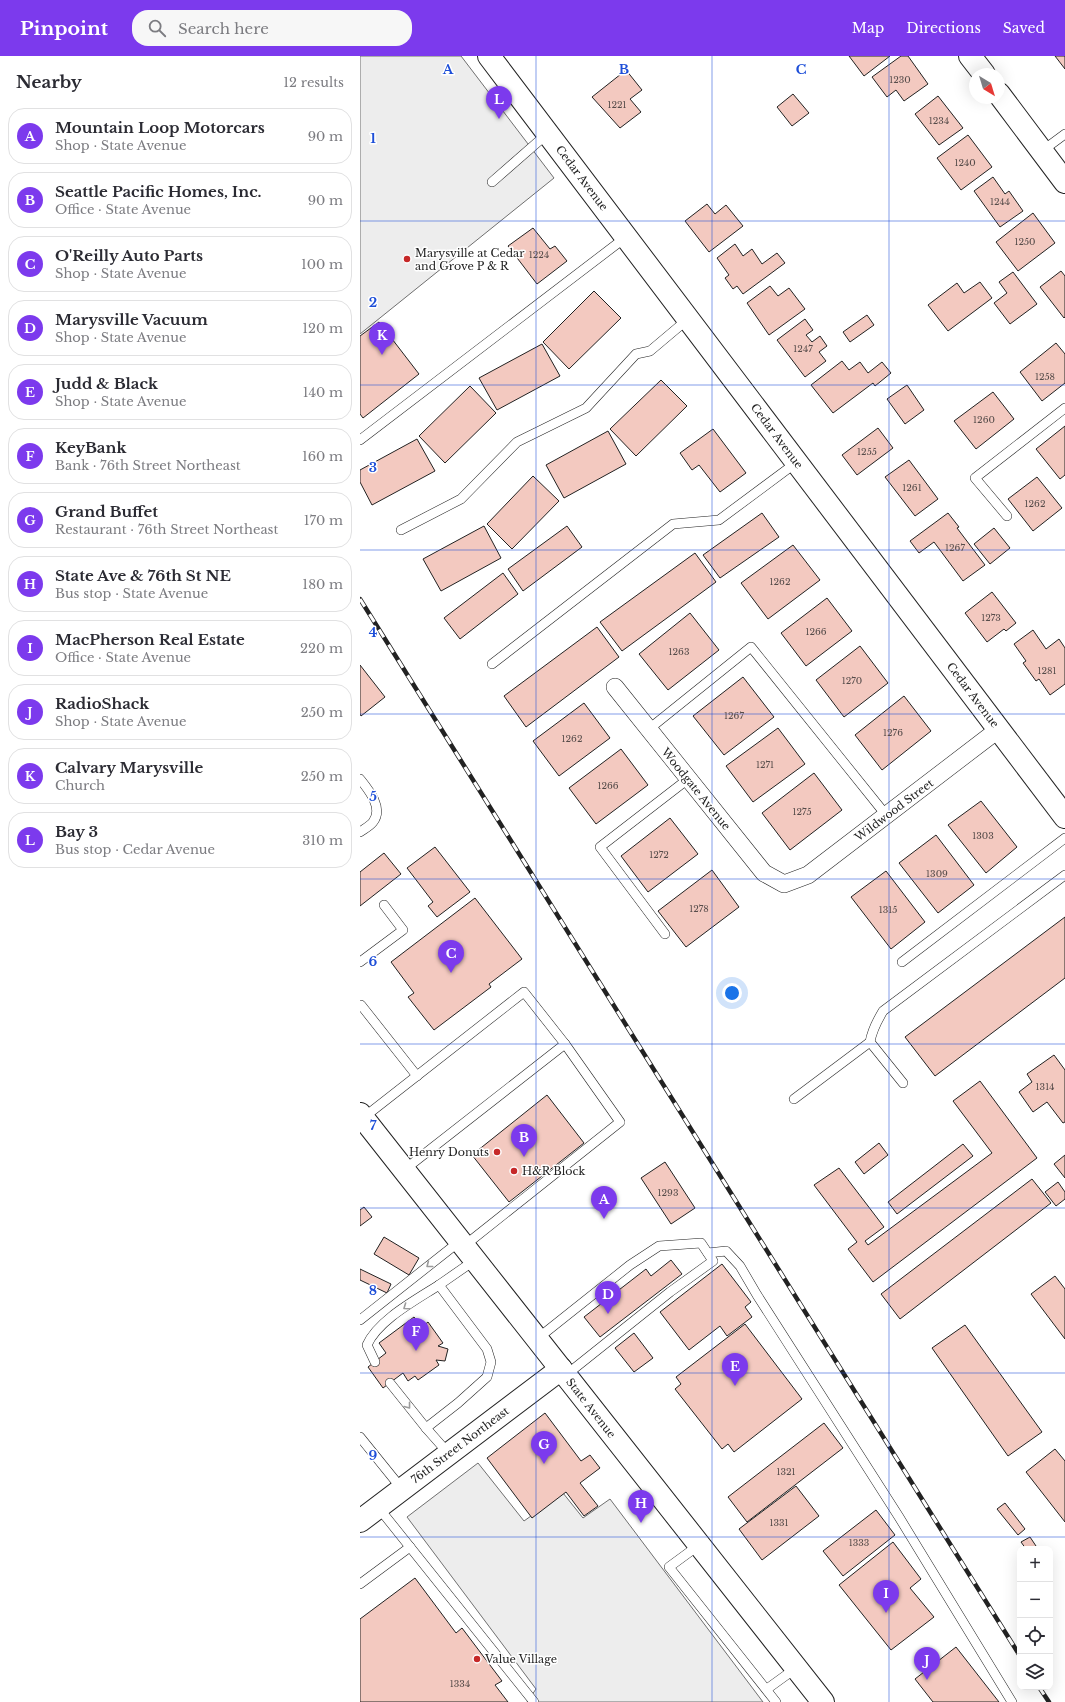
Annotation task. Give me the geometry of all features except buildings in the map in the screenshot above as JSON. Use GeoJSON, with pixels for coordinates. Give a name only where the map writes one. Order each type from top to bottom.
{"type":"FeatureCollection","features":[{"type":"Feature","properties":{"kind":"street","name":"Cedar Avenue"},"geometry":{"type":"LineString","coordinates":[[489,56],[1065,817]]}},
{"type":"Feature","properties":{"kind":"street"},"geometry":{"type":"LineString","coordinates":[[970,56],[979,68]]}},
{"type":"Feature","properties":{"kind":"street"},"geometry":{"type":"LineString","coordinates":[[1005,102],[1065,182]]}},
{"type":"Feature","properties":{"kind":"street","name":"Woodgate Avenue"},"geometry":{"type":"LineString","coordinates":[[615,687],[764,872],[784,884]]}},
{"type":"Feature","properties":{"kind":"street","name":"Wildwood Street"},"geometry":{"type":"LineString","coordinates":[[784,884],[808,875],[999,729]]}},
{"type":"Feature","properties":{"kind":"street","name":"State Avenue"},"geometry":{"type":"LineString","coordinates":[[362,1116],[822,1702]]}},
{"type":"Feature","properties":{"kind":"street","name":"76th Street Northeast"},"geometry":{"type":"LineString","coordinates":[[360,1521],[449,1454],[563,1372]]}},
{"type":"Feature","properties":{"kind":"lane"},"geometry":{"type":"LineString","coordinates":[[492,182],[548,133]]}},
{"type":"Feature","properties":{"kind":"lane"},"geometry":{"type":"LineString","coordinates":[[1042,152],[1065,134]]}},
{"type":"Feature","properties":{"kind":"lane"},"geometry":{"type":"LineString","coordinates":[[360,440],[626,237]]}},
{"type":"Feature","properties":{"kind":"lane"},"geometry":{"type":"LineString","coordinates":[[401,530],[461,499],[517,442],[586,408],[636,354],[650,350],[688,319]]}},
{"type":"Feature","properties":{"kind":"lane"},"geometry":{"type":"LineString","coordinates":[[1007,516],[975,478],[1065,408]]}},
{"type":"Feature","properties":{"kind":"lane"},"geometry":{"type":"LineString","coordinates":[[492,664],[673,524],[719,520],[797,462]]}},
{"type":"Feature","properties":{"kind":"lane"},"geometry":{"type":"LineString","coordinates":[[648,729],[751,647],[886,815]]}},
{"type":"Feature","properties":{"kind":"lane"},"geometry":{"type":"LineString","coordinates":[[360,779],[372,795],[376,810],[374,821],[360,832]]}},
{"type":"Feature","properties":{"kind":"lane"},"geometry":{"type":"LineString","coordinates":[[665,934],[600,847],[688,779]]}},
{"type":"Feature","properties":{"kind":"lane"},"geometry":{"type":"LineString","coordinates":[[902,962],[1065,838]]}},
{"type":"Feature","properties":{"kind":"lane"},"geometry":{"type":"LineString","coordinates":[[794,1099],[870,1042],[874,1028],[883,1010],[1065,875]]}},
{"type":"Feature","properties":{"kind":"lane"},"geometry":{"type":"LineString","coordinates":[[360,962],[403,930],[384,905]]}},
{"type":"Feature","properties":{"kind":"lane"},"geometry":{"type":"LineString","coordinates":[[360,1320],[466,1249],[620,1122],[565,1044],[524,992],[417,1076],[362,1116]]}},
{"type":"Feature","properties":{"kind":"lane"},"geometry":{"type":"LineString","coordinates":[[360,1005],[417,1076]]}},
{"type":"Feature","properties":{"kind":"lane"},"geometry":{"type":"LineString","coordinates":[[870,1042],[902,1083]]}},
{"type":"Feature","properties":{"kind":"lane"},"geometry":{"type":"LineString","coordinates":[[404,1170],[565,1044]]}},
{"type":"Feature","properties":{"kind":"lane"},"geometry":{"type":"LineString","coordinates":[[537,1339],[630,1265],[659,1246],[701,1243],[713,1261],[563,1372]]}},
{"type":"Feature","properties":{"kind":"lane"},"geometry":{"type":"LineString","coordinates":[[375,1362],[367,1345],[371,1336],[377,1329],[405,1308],[439,1285],[466,1249]]}},
{"type":"Feature","properties":{"kind":"lane"},"geometry":{"type":"LineString","coordinates":[[708,1253],[726,1251],[740,1266],[903,1524],[1012,1702]]}},
{"type":"Feature","properties":{"kind":"lane"},"geometry":{"type":"LineString","coordinates":[[426,1428],[458,1403],[487,1377],[491,1362],[487,1349],[439,1285]]}},
{"type":"Feature","properties":{"kind":"lane"},"geometry":{"type":"LineString","coordinates":[[390,1383],[449,1454]]}},
{"type":"Feature","properties":{"kind":"lane"},"geometry":{"type":"LineString","coordinates":[[360,1437],[402,1489]]}},
{"type":"Feature","properties":{"kind":"lane"},"geometry":{"type":"LineString","coordinates":[[378,1508],[534,1702]]}},
{"type":"Feature","properties":{"kind":"lane"},"geometry":{"type":"LineString","coordinates":[[699,1545],[669,1567],[776,1702]]}},
{"type":"Feature","properties":{"kind":"lane"},"geometry":{"type":"LineString","coordinates":[[360,1584],[410,1547]]}},
{"type":"Feature","properties":{"kind":"lane"},"geometry":{"type":"LineString","coordinates":[[767,1689],[796,1668]]}},
{"type":"Feature","properties":{"kind":"shaded area","name":"Marysville at Cedar and Grove P & R"},"geometry":{"type":"Polygon","coordinates":[[[360,56],[461,56],[554,178],[360,334],[360,56]]]}},
{"type":"Feature","properties":{"kind":"shaded area"},"geometry":{"type":"Polygon","coordinates":[[[478,1463],[524,1521],[563,1493],[583,1518],[610,1499],[763,1702],[527,1702],[536,1689],[407,1517],[478,1463]]]}},
{"type":"Feature","properties":{"kind":"railway"},"geometry":{"type":"LineString","coordinates":[[360,599],[1019,1654]]}},
{"type":"Feature","properties":{"kind":"railway"},"geometry":{"type":"LineString","coordinates":[[1041,1690],[1049,1702]]}},
{"type":"Feature","properties":{"kind":"place","name":"Bay 3"},"geometry":{"type":"Point","coordinates":[499,119]}},
{"type":"Feature","properties":{"kind":"place","name":"Marysville at Cedar and Grove P & R"},"geometry":{"type":"Point","coordinates":[407,259]}},
{"type":"Feature","properties":{"kind":"place","name":"Calvary Marysville"},"geometry":{"type":"Point","coordinates":[382,355]}},
{"type":"Feature","properties":{"kind":"place","name":"O'Reilly Auto Parts"},"geometry":{"type":"Point","coordinates":[451,973]}},
{"type":"Feature","properties":{"kind":"place","name":"Henry Donuts"},"geometry":{"type":"Point","coordinates":[497,1152]}},
{"type":"Feature","properties":{"kind":"place","name":"Seattle Pacific Homes, Inc."},"geometry":{"type":"Point","coordinates":[524,1157]}},
{"type":"Feature","properties":{"kind":"place","name":"H&R Block"},"geometry":{"type":"Point","coordinates":[514,1171]}},
{"type":"Feature","properties":{"kind":"place","name":"Mountain Loop Motorcars"},"geometry":{"type":"Point","coordinates":[604,1219]}},
{"type":"Feature","properties":{"kind":"place","name":"Marysville Vacuum"},"geometry":{"type":"Point","coordinates":[608,1314]}},
{"type":"Feature","properties":{"kind":"place","name":"KeyBank"},"geometry":{"type":"Point","coordinates":[416,1351]}},
{"type":"Feature","properties":{"kind":"place","name":"Judd & Black"},"geometry":{"type":"Point","coordinates":[735,1386]}},
{"type":"Feature","properties":{"kind":"place","name":"Grand Buffet"},"geometry":{"type":"Point","coordinates":[544,1464]}},
{"type":"Feature","properties":{"kind":"place","name":"State Ave & 76th St NE"},"geometry":{"type":"Point","coordinates":[641,1523]}},
{"type":"Feature","properties":{"kind":"place","name":"MacPherson Real Estate"},"geometry":{"type":"Point","coordinates":[886,1613]}},
{"type":"Feature","properties":{"kind":"place","name":"Value Village"},"geometry":{"type":"Point","coordinates":[477,1659]}},
{"type":"Feature","properties":{"kind":"place","name":"RadioShack"},"geometry":{"type":"Point","coordinates":[927,1680]}}]}
